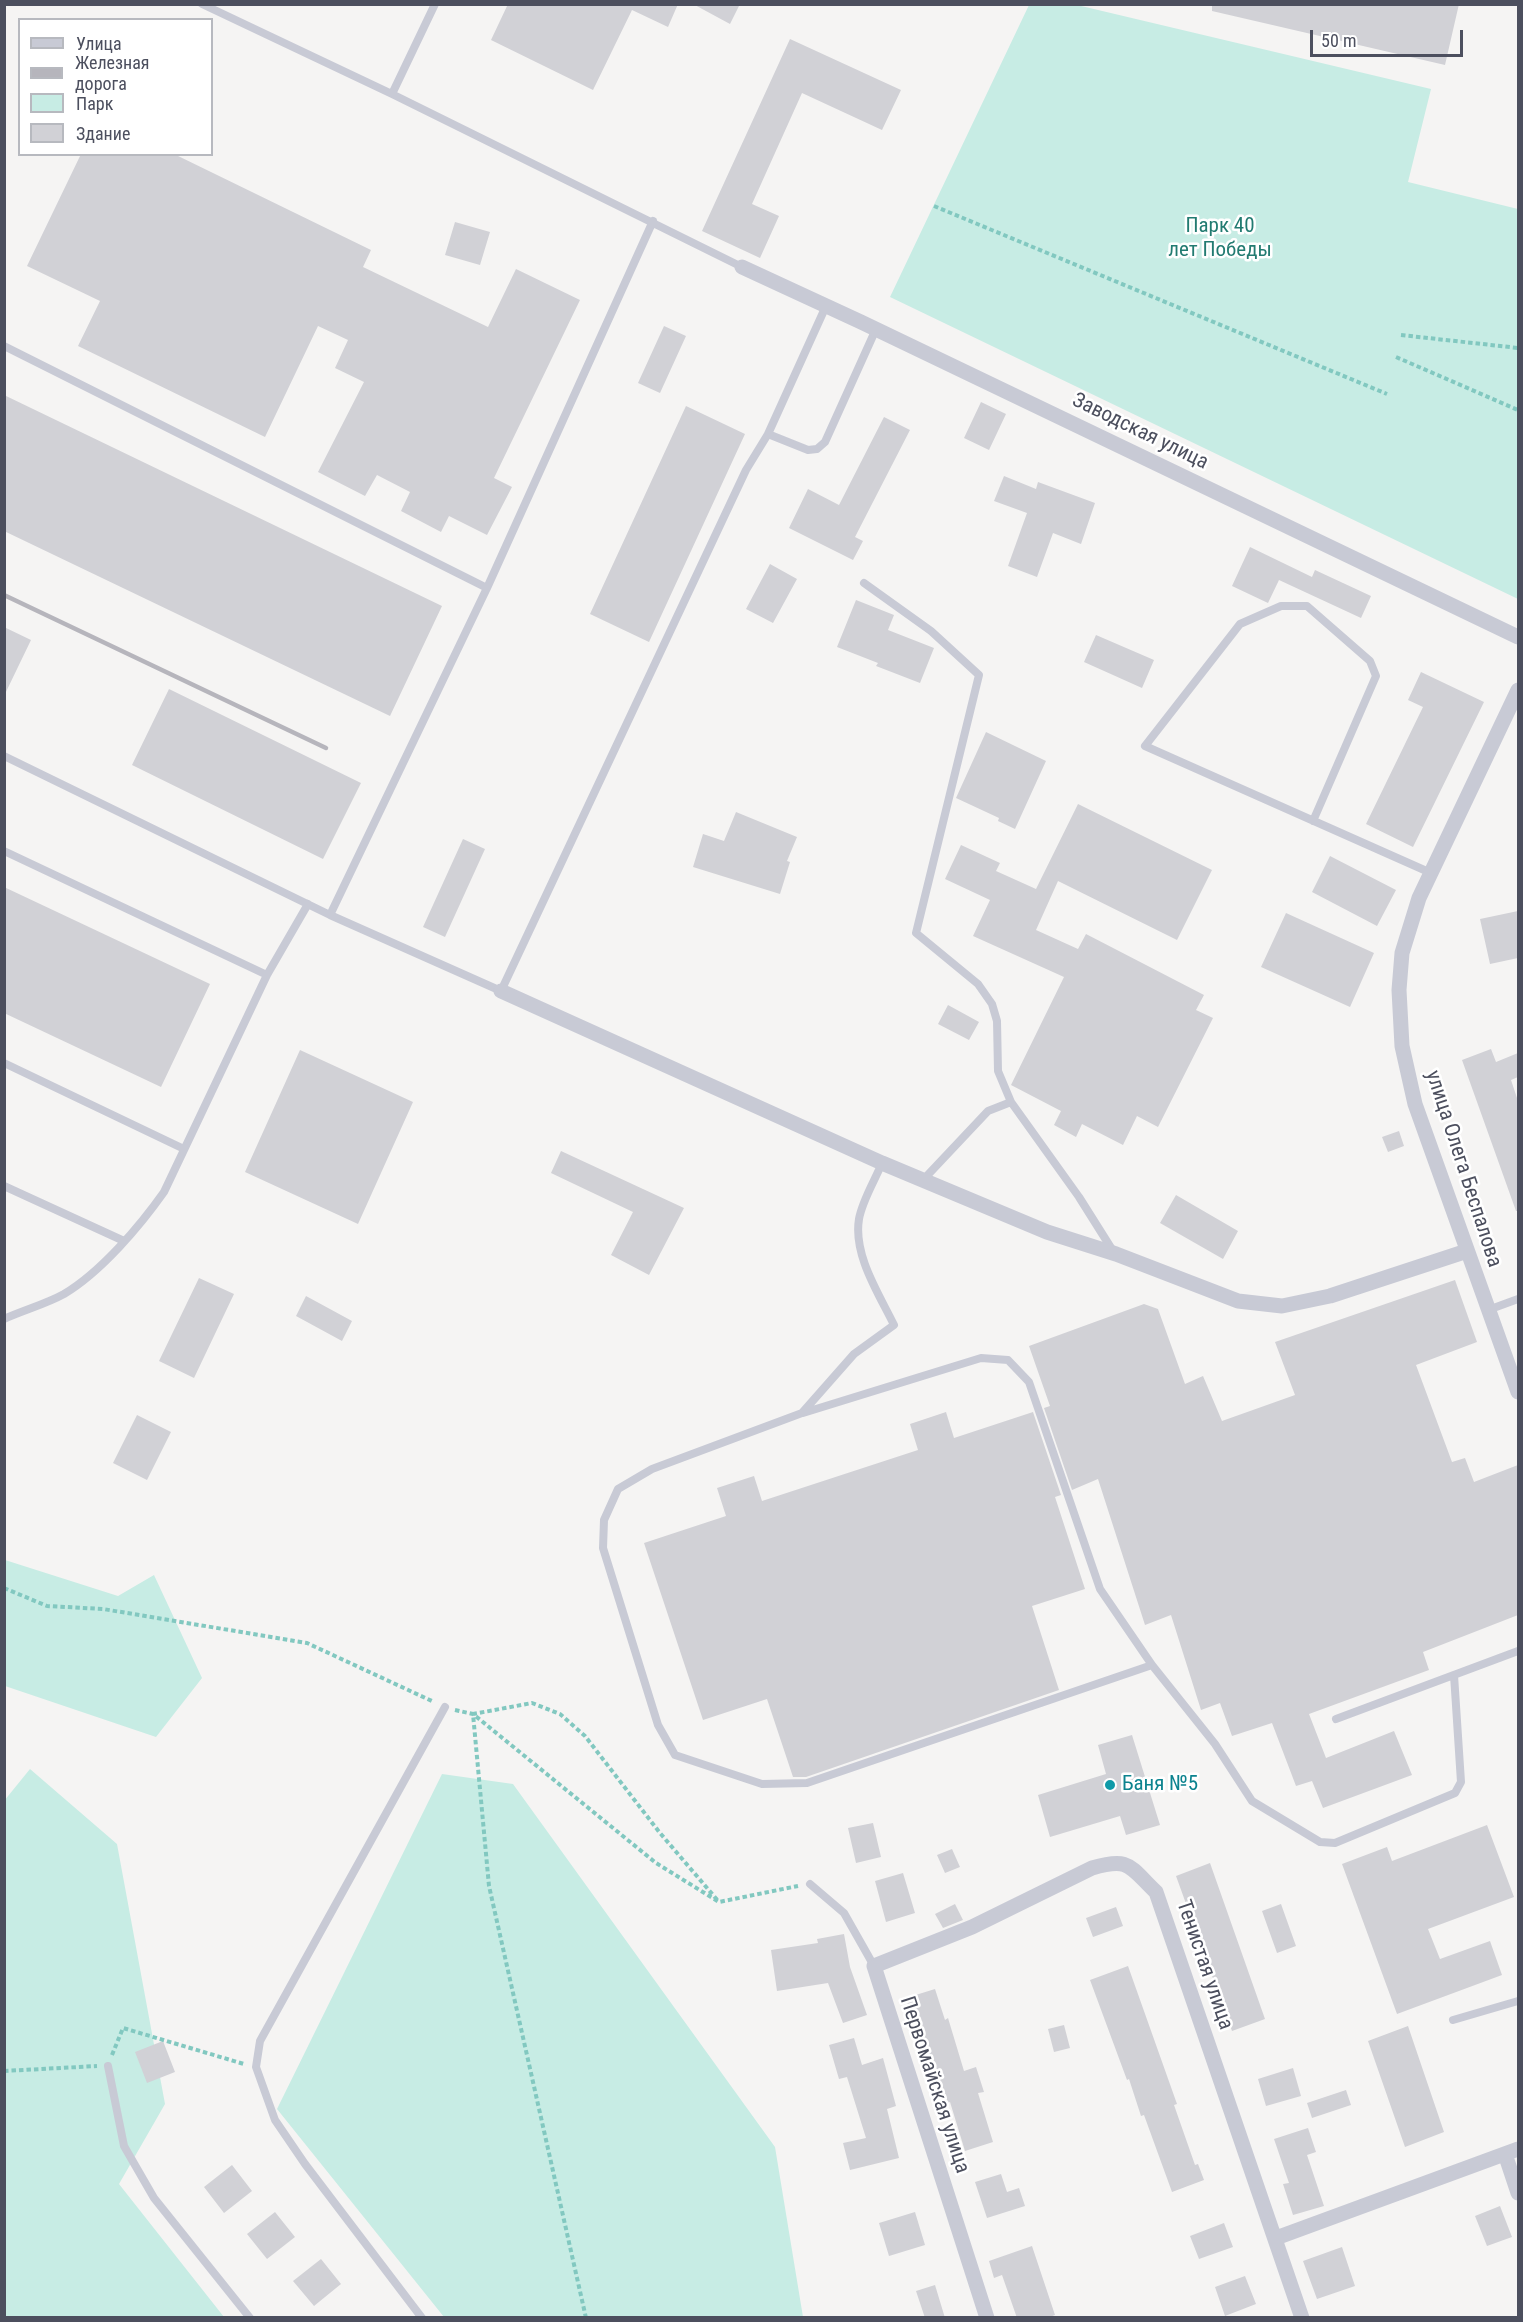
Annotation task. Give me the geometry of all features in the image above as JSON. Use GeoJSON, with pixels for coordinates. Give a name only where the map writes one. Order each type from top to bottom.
{"type":"FeatureCollection","features":[{"type":"Feature","properties":{"kind":"street","name":"Заводская улица"},"geometry":{"type":"LineString","coordinates":[[742,267],[1518,637]]}},
{"type":"Feature","properties":{"kind":"street","name":"улица Олега Беспалова"},"geometry":{"type":"LineString","coordinates":[[1518,690],[1419,898],[1402,953],[1399,990],[1402,1046],[1415,1104],[1518,1392]]}},
{"type":"Feature","properties":{"kind":"street"},"geometry":{"type":"LineString","coordinates":[[501,991],[882,1163],[1047,1232],[1116,1254],[1238,1301],[1282,1306],[1330,1296],[1467,1251]]}},
{"type":"Feature","properties":{"kind":"street","name":"Тенистая улица"},"geometry":{"type":"LineString","coordinates":[[874,1966],[972,1927],[1092,1868],[1111,1862],[1126,1863],[1156,1892],[1302,2318]]}},
{"type":"Feature","properties":{"kind":"street","name":"Первомайская улица"},"geometry":{"type":"LineString","coordinates":[[874,1966],[987,2318]]}},
{"type":"Feature","properties":{"kind":"street"},"geometry":{"type":"LineString","coordinates":[[1276,2238],[1511,2152],[1518,2193]]}},
{"type":"Feature","properties":{"kind":"lane"},"geometry":{"type":"LineString","coordinates":[[202,4],[653,221],[742,267]]}},
{"type":"Feature","properties":{"kind":"lane"},"geometry":{"type":"LineString","coordinates":[[392,94],[435,4]]}},
{"type":"Feature","properties":{"kind":"lane"},"geometry":{"type":"LineString","coordinates":[[330,915],[488,588],[653,221]]}},
{"type":"Feature","properties":{"kind":"lane"},"geometry":{"type":"LineString","coordinates":[[4,756],[330,915],[501,991],[746,470],[768,434],[826,306]]}},
{"type":"Feature","properties":{"kind":"lane"},"geometry":{"type":"LineString","coordinates":[[768,434],[808,450],[817,449],[825,442],[876,329]]}},
{"type":"Feature","properties":{"kind":"lane"},"geometry":{"type":"LineString","coordinates":[[4,346],[488,588]]}},
{"type":"Feature","properties":{"kind":"lane"},"geometry":{"type":"LineString","coordinates":[[864,583],[931,631],[979,675],[916,933],[978,984],[992,1004],[997,1021],[998,1071],[1011,1102],[1079,1197],[1116,1254]]}},
{"type":"Feature","properties":{"kind":"lane"},"geometry":{"type":"LineString","coordinates":[[1313,821],[1376,676],[1370,661],[1307,606],[1281,606],[1240,624],[1145,746],[1313,821],[1431,873]]}},
{"type":"Feature","properties":{"kind":"lane"},"geometry":{"type":"LineString","coordinates":[[4,851],[267,975]]}},
{"type":"Feature","properties":{"kind":"lane"},"geometry":{"type":"LineString","coordinates":[[4,1318],[64,1294],[87,1277],[142,1223],[164,1192],[267,975],[308,904]]}},
{"type":"Feature","properties":{"kind":"lane"},"geometry":{"type":"LineString","coordinates":[[4,1063],[184,1149]]}},
{"type":"Feature","properties":{"kind":"lane"},"geometry":{"type":"LineString","coordinates":[[923,1180],[988,1111],[1011,1102]]}},
{"type":"Feature","properties":{"kind":"lane"},"geometry":{"type":"LineString","coordinates":[[802,1413],[854,1354],[894,1325],[864,1261],[858,1236],[859,1217],[882,1163]]}},
{"type":"Feature","properties":{"kind":"lane"},"geometry":{"type":"LineString","coordinates":[[4,1186],[124,1241]]}},
{"type":"Feature","properties":{"kind":"lane"},"geometry":{"type":"LineString","coordinates":[[1488,1310],[1518,1299]]}},
{"type":"Feature","properties":{"kind":"lane"},"geometry":{"type":"LineString","coordinates":[[1152,1665],[807,1783],[762,1784],[675,1755],[658,1725],[603,1548],[604,1520],[618,1489],[652,1469],[802,1413],[981,1358],[1008,1360],[1029,1382],[1100,1589],[1152,1665],[1215,1744],[1252,1801],[1320,1842],[1335,1843],[1455,1793],[1461,1782],[1454,1675]]}},
{"type":"Feature","properties":{"kind":"lane"},"geometry":{"type":"LineString","coordinates":[[1336,1719],[1518,1651]]}},
{"type":"Feature","properties":{"kind":"lane"},"geometry":{"type":"LineString","coordinates":[[422,2318],[305,2164],[275,2120],[256,2067],[260,2041],[445,1707]]}},
{"type":"Feature","properties":{"kind":"lane","name":"Первомайская улица"},"geometry":{"type":"LineString","coordinates":[[810,1884],[844,1913],[874,1966]]}},
{"type":"Feature","properties":{"kind":"lane"},"geometry":{"type":"LineString","coordinates":[[1454,2020],[1518,2001]]}},
{"type":"Feature","properties":{"kind":"lane"},"geometry":{"type":"LineString","coordinates":[[108,2066],[124,2146],[154,2198],[250,2318]]}},
{"type":"Feature","properties":{"kind":"path"},"geometry":{"type":"LineString","coordinates":[[934,206],[1388,394]]}},
{"type":"Feature","properties":{"kind":"path"},"geometry":{"type":"LineString","coordinates":[[1401,335],[1518,348]]}},
{"type":"Feature","properties":{"kind":"path"},"geometry":{"type":"LineString","coordinates":[[1396,357],[1518,410]]}},
{"type":"Feature","properties":{"kind":"path"},"geometry":{"type":"LineString","coordinates":[[586,2318],[489,1886],[473,1714],[532,1703],[560,1714],[585,1736],[660,1833],[719,1902]]}},
{"type":"Feature","properties":{"kind":"path"},"geometry":{"type":"LineString","coordinates":[[4,2071],[108,2066],[123,2028],[256,2067]]}},
{"type":"Feature","properties":{"kind":"green space","name":"Парк 40 лет Победы"},"geometry":{"type":"Polygon","coordinates":[[[1029,5],[1077,5],[1431,89],[1408,182],[1518,209],[1518,599],[890,297],[1029,5]]]}},
{"type":"Feature","properties":{"kind":"green space"},"geometry":{"type":"Polygon","coordinates":[[[5,1560],[118,1596],[154,1575],[202,1678],[156,1737],[5,1686],[5,1560]]]}},
{"type":"Feature","properties":{"kind":"green space"},"geometry":{"type":"Polygon","coordinates":[[[30,1769],[117,1844],[165,2104],[119,2184],[224,2317],[5,2317],[4,1801],[30,1769]]]}},
{"type":"Feature","properties":{"kind":"green space"},"geometry":{"type":"Polygon","coordinates":[[[442,1774],[513,1784],[775,2147],[803,2317],[444,2317],[277,2109],[442,1774]]]}},
{"type":"Feature","properties":{"kind":"building"},"geometry":{"type":"Polygon","coordinates":[[[508,4],[678,4],[668,27],[632,10],[593,90],[491,40],[508,4]]]}},
{"type":"Feature","properties":{"kind":"building"},"geometry":{"type":"Polygon","coordinates":[[[693,4],[740,4],[730,24],[693,4]]]}},
{"type":"Feature","properties":{"kind":"building"},"geometry":{"type":"Polygon","coordinates":[[[1212,4],[1459,4],[1445,65],[1212,11],[1212,4]]]}},
{"type":"Feature","properties":{"kind":"building"},"geometry":{"type":"Polygon","coordinates":[[[790,39],[901,90],[882,130],[802,93],[752,204],[779,216],[760,258],[702,231],[790,39]]]}},
{"type":"Feature","properties":{"kind":"building"},"geometry":{"type":"Polygon","coordinates":[[[80,156],[178,156],[371,250],[363,267],[488,327],[516,269],[580,300],[494,478],[512,487],[487,535],[449,516],[441,532],[401,511],[410,492],[377,475],[365,496],[318,472],[364,382],[335,368],[348,340],[318,326],[265,437],[78,346],[100,301],[27,266],[80,156]]]}},
{"type":"Feature","properties":{"kind":"building"},"geometry":{"type":"Polygon","coordinates":[[[455,222],[490,232],[480,265],[445,255],[455,222]]]}},
{"type":"Feature","properties":{"kind":"building"},"geometry":{"type":"Polygon","coordinates":[[[664,326],[686,336],[660,393],[638,383],[664,326]]]}},
{"type":"Feature","properties":{"kind":"building"},"geometry":{"type":"Polygon","coordinates":[[[4,395],[442,606],[390,716],[4,531],[4,395]]]}},
{"type":"Feature","properties":{"kind":"building"},"geometry":{"type":"Polygon","coordinates":[[[981,402],[1006,414],[989,450],[964,438],[981,402]]]}},
{"type":"Feature","properties":{"kind":"building"},"geometry":{"type":"Polygon","coordinates":[[[686,406],[745,434],[649,642],[590,614],[686,406]]]}},
{"type":"Feature","properties":{"kind":"building"},"geometry":{"type":"Polygon","coordinates":[[[884,417],[910,430],[855,537],[863,541],[853,560],[789,528],[808,489],[839,505],[884,417]]]}},
{"type":"Feature","properties":{"kind":"building"},"geometry":{"type":"Polygon","coordinates":[[[1004,476],[1036,489],[1038,482],[1095,503],[1081,544],[1053,533],[1037,577],[1008,566],[1027,513],[994,501],[1004,476]]]}},
{"type":"Feature","properties":{"kind":"building"},"geometry":{"type":"Polygon","coordinates":[[[1250,547],[1312,577],[1315,570],[1371,596],[1361,618],[1279,580],[1268,603],[1232,586],[1250,547]]]}},
{"type":"Feature","properties":{"kind":"building"},"geometry":{"type":"Polygon","coordinates":[[[770,564],[797,579],[773,623],[746,609],[770,564]]]}},
{"type":"Feature","properties":{"kind":"building"},"geometry":{"type":"Polygon","coordinates":[[[856,600],[894,615],[888,630],[934,648],[920,683],[876,666],[878,663],[837,647],[856,600]]]}},
{"type":"Feature","properties":{"kind":"building"},"geometry":{"type":"Polygon","coordinates":[[[4,627],[31,640],[4,696],[4,627]]]}},
{"type":"Feature","properties":{"kind":"building"},"geometry":{"type":"Polygon","coordinates":[[[1096,635],[1154,660],[1142,688],[1084,662],[1096,635]]]}},
{"type":"Feature","properties":{"kind":"building"},"geometry":{"type":"Polygon","coordinates":[[[1421,672],[1484,702],[1413,847],[1366,824],[1423,707],[1408,700],[1421,672]]]}},
{"type":"Feature","properties":{"kind":"building"},"geometry":{"type":"Polygon","coordinates":[[[169,689],[361,783],[323,859],[132,765],[169,689]]]}},
{"type":"Feature","properties":{"kind":"building"},"geometry":{"type":"Polygon","coordinates":[[[986,732],[1046,761],[1015,829],[998,821],[999,818],[956,798],[986,732]]]}},
{"type":"Feature","properties":{"kind":"building"},"geometry":{"type":"Polygon","coordinates":[[[1078,804],[1212,870],[1177,940],[1058,881],[1036,930],[1078,949],[1086,934],[1204,995],[1196,1010],[1213,1018],[1158,1127],[1137,1116],[1123,1145],[1082,1124],[1076,1137],[1054,1125],[1061,1111],[1011,1085],[1064,977],[973,936],[990,900],[945,879],[961,845],[1000,863],[996,871],[1036,889],[1078,804]]]}},
{"type":"Feature","properties":{"kind":"building"},"geometry":{"type":"Polygon","coordinates":[[[736,812],[797,837],[787,861],[790,862],[780,894],[693,867],[703,834],[724,841],[736,812]]]}},
{"type":"Feature","properties":{"kind":"building"},"geometry":{"type":"Polygon","coordinates":[[[463,839],[485,849],[445,937],[423,927],[463,839]]]}},
{"type":"Feature","properties":{"kind":"building"},"geometry":{"type":"Polygon","coordinates":[[[1330,856],[1396,890],[1377,926],[1312,892],[1330,856]]]}},
{"type":"Feature","properties":{"kind":"building"},"geometry":{"type":"Polygon","coordinates":[[[4,887],[210,984],[161,1087],[4,1013],[4,887]]]}},
{"type":"Feature","properties":{"kind":"building"},"geometry":{"type":"Polygon","coordinates":[[[1518,911],[1518,958],[1490,964],[1480,919],[1518,911]]]}},
{"type":"Feature","properties":{"kind":"building"},"geometry":{"type":"Polygon","coordinates":[[[1286,913],[1374,953],[1350,1007],[1261,967],[1286,913]]]}},
{"type":"Feature","properties":{"kind":"building"},"geometry":{"type":"Polygon","coordinates":[[[948,1005],[979,1022],[969,1040],[938,1024],[948,1005]]]}},
{"type":"Feature","properties":{"kind":"building"},"geometry":{"type":"Polygon","coordinates":[[[1491,1049],[1496,1062],[1518,1053],[1518,1077],[1511,1080],[1518,1101],[1518,1211],[1516,1211],[1462,1060],[1491,1049]]]}},
{"type":"Feature","properties":{"kind":"building"},"geometry":{"type":"Polygon","coordinates":[[[300,1050],[413,1102],[358,1224],[245,1172],[300,1050]]]}},
{"type":"Feature","properties":{"kind":"building"},"geometry":{"type":"Polygon","coordinates":[[[1399,1131],[1404,1146],[1388,1152],[1382,1137],[1399,1131]]]}},
{"type":"Feature","properties":{"kind":"building"},"geometry":{"type":"Polygon","coordinates":[[[561,1151],[684,1208],[649,1275],[611,1255],[633,1212],[551,1173],[561,1151]]]}},
{"type":"Feature","properties":{"kind":"building"},"geometry":{"type":"Polygon","coordinates":[[[1176,1195],[1238,1231],[1223,1259],[1160,1223],[1176,1195]]]}},
{"type":"Feature","properties":{"kind":"building"},"geometry":{"type":"Polygon","coordinates":[[[199,1278],[234,1294],[194,1378],[159,1361],[199,1278]]]}},
{"type":"Feature","properties":{"kind":"building"},"geometry":{"type":"Polygon","coordinates":[[[1455,1280],[1477,1342],[1416,1365],[1452,1462],[1465,1458],[1474,1482],[1518,1465],[1518,1615],[1423,1652],[1429,1670],[1309,1714],[1326,1758],[1394,1731],[1412,1775],[1323,1808],[1312,1781],[1296,1786],[1272,1723],[1232,1736],[1220,1703],[1201,1710],[1171,1615],[1145,1625],[1098,1479],[1072,1490],[1044,1408],[1050,1406],[1029,1346],[1144,1304],[1158,1309],[1185,1384],[1203,1376],[1222,1421],[1295,1395],[1275,1342],[1455,1280]]]}},
{"type":"Feature","properties":{"kind":"building"},"geometry":{"type":"Polygon","coordinates":[[[306,1296],[352,1321],[342,1341],[296,1316],[306,1296]]]}},
{"type":"Feature","properties":{"kind":"building"},"geometry":{"type":"Polygon","coordinates":[[[946,1412],[954,1438],[1033,1412],[1061,1495],[1055,1497],[1085,1589],[1032,1606],[1059,1690],[806,1777],[793,1777],[767,1699],[703,1720],[644,1543],[726,1516],[717,1488],[754,1476],[762,1501],[918,1450],[910,1424],[946,1412]]]}},
{"type":"Feature","properties":{"kind":"building"},"geometry":{"type":"Polygon","coordinates":[[[137,1415],[171,1432],[147,1480],[113,1463],[137,1415]]]}},
{"type":"Feature","properties":{"kind":"building","name":"Баня №5"},"geometry":{"type":"Polygon","coordinates":[[[1132,1735],[1160,1825],[1126,1835],[1120,1816],[1050,1837],[1038,1795],[1106,1774],[1098,1745],[1132,1735]]]}},
{"type":"Feature","properties":{"kind":"building"},"geometry":{"type":"Polygon","coordinates":[[[873,1823],[881,1857],[856,1863],[848,1828],[873,1823]]]}},
{"type":"Feature","properties":{"kind":"building"},"geometry":{"type":"Polygon","coordinates":[[[1487,1825],[1514,1897],[1428,1929],[1440,1959],[1490,1941],[1502,1975],[1397,2014],[1342,1864],[1387,1847],[1392,1861],[1487,1825]]]}},
{"type":"Feature","properties":{"kind":"building"},"geometry":{"type":"Polygon","coordinates":[[[952,1849],[960,1867],[945,1873],[937,1855],[952,1849]]]}},
{"type":"Feature","properties":{"kind":"building"},"geometry":{"type":"Polygon","coordinates":[[[1210,1863],[1265,2019],[1232,2031],[1176,1876],[1210,1863]]]}},
{"type":"Feature","properties":{"kind":"building"},"geometry":{"type":"Polygon","coordinates":[[[903,1873],[915,1913],[886,1922],[875,1881],[903,1873]]]}},
{"type":"Feature","properties":{"kind":"building"},"geometry":{"type":"Polygon","coordinates":[[[955,1904],[963,1920],[943,1928],[935,1914],[955,1904]]]}},
{"type":"Feature","properties":{"kind":"building"},"geometry":{"type":"Polygon","coordinates":[[[1281,1904],[1296,1946],[1277,1953],[1262,1911],[1281,1904]]]}},
{"type":"Feature","properties":{"kind":"building"},"geometry":{"type":"Polygon","coordinates":[[[1116,1907],[1123,1926],[1093,1937],[1086,1918],[1116,1907]]]}},
{"type":"Feature","properties":{"kind":"building"},"geometry":{"type":"Polygon","coordinates":[[[844,1934],[850,1967],[867,2015],[843,2023],[828,1983],[777,1991],[771,1950],[818,1943],[817,1939],[844,1934]]]}},
{"type":"Feature","properties":{"kind":"building"},"geometry":{"type":"Polygon","coordinates":[[[1128,1966],[1177,2104],[1174,2105],[1195,2165],[1198,2164],[1204,2180],[1172,2192],[1090,1980],[1128,1966]]]}},
{"type":"Feature","properties":{"kind":"building"},"geometry":{"type":"Polygon","coordinates":[[[935,1989],[945,2020],[948,2018],[964,2071],[976,2067],[984,2092],[978,2093],[993,2142],[965,2151],[950,2102],[947,2103],[936,2067],[926,2070],[906,1998],[935,1989]]]}},
{"type":"Feature","properties":{"kind":"building"},"geometry":{"type":"Polygon","coordinates":[[[1064,2025],[1070,2048],[1054,2052],[1048,2029],[1064,2025]]]}},
{"type":"Feature","properties":{"kind":"building"},"geometry":{"type":"Polygon","coordinates":[[[1408,2026],[1444,2132],[1405,2147],[1368,2041],[1408,2026]]]}},
{"type":"Feature","properties":{"kind":"building"},"geometry":{"type":"Polygon","coordinates":[[[854,2038],[862,2065],[883,2058],[896,2106],[887,2109],[899,2158],[850,2170],[843,2143],[866,2138],[847,2077],[839,2079],[829,2045],[854,2038]]]}},
{"type":"Feature","properties":{"kind":"building"},"geometry":{"type":"Polygon","coordinates":[[[163,2041],[175,2072],[147,2083],[135,2052],[163,2041]]]}},
{"type":"Feature","properties":{"kind":"building"},"geometry":{"type":"Polygon","coordinates":[[[1293,2068],[1301,2096],[1266,2106],[1258,2079],[1293,2068]]]}},
{"type":"Feature","properties":{"kind":"building"},"geometry":{"type":"Polygon","coordinates":[[[1346,2090],[1351,2105],[1312,2118],[1307,2103],[1346,2090]]]}},
{"type":"Feature","properties":{"kind":"building"},"geometry":{"type":"Polygon","coordinates":[[[1308,2128],[1316,2152],[1307,2155],[1324,2206],[1293,2215],[1283,2184],[1289,2183],[1274,2139],[1308,2128]]]}},
{"type":"Feature","properties":{"kind":"building"},"geometry":{"type":"Polygon","coordinates":[[[232,2165],[252,2191],[224,2213],[204,2187],[232,2165]]]}},
{"type":"Feature","properties":{"kind":"building"},"geometry":{"type":"Polygon","coordinates":[[[1001,2174],[1007,2192],[1019,2188],[1025,2206],[987,2218],[975,2182],[1001,2174]]]}},
{"type":"Feature","properties":{"kind":"building"},"geometry":{"type":"Polygon","coordinates":[[[1500,2206],[1512,2237],[1487,2246],[1475,2216],[1500,2206]]]}},
{"type":"Feature","properties":{"kind":"building"},"geometry":{"type":"Polygon","coordinates":[[[275,2212],[295,2237],[267,2259],[247,2234],[275,2212]]]}},
{"type":"Feature","properties":{"kind":"building"},"geometry":{"type":"Polygon","coordinates":[[[915,2212],[925,2245],[889,2256],[879,2223],[915,2212]]]}},
{"type":"Feature","properties":{"kind":"building"},"geometry":{"type":"Polygon","coordinates":[[[1224,2223],[1233,2247],[1199,2259],[1190,2236],[1224,2223]]]}},
{"type":"Feature","properties":{"kind":"building"},"geometry":{"type":"Polygon","coordinates":[[[1032,2246],[1055,2315],[1047,2318],[1017,2318],[1002,2275],[994,2278],[989,2261],[1032,2246]]]}},
{"type":"Feature","properties":{"kind":"building"},"geometry":{"type":"Polygon","coordinates":[[[1342,2247],[1355,2286],[1317,2299],[1303,2261],[1342,2247]]]}},
{"type":"Feature","properties":{"kind":"building"},"geometry":{"type":"Polygon","coordinates":[[[321,2259],[341,2284],[314,2306],[293,2281],[321,2259]]]}},
{"type":"Feature","properties":{"kind":"building"},"geometry":{"type":"Polygon","coordinates":[[[1245,2276],[1256,2304],[1225,2316],[1215,2287],[1245,2276]]]}},
{"type":"Feature","properties":{"kind":"building"},"geometry":{"type":"Polygon","coordinates":[[[935,2285],[945,2318],[925,2318],[916,2291],[935,2285]]]}},
{"type":"Feature","properties":{"kind":"railway"},"geometry":{"type":"LineString","coordinates":[[4,595],[326,748]]}},
{"type":"Feature","properties":{"kind":"place","name":"Баня №5"},"geometry":{"type":"Point","coordinates":[1110,1785]}}]}
